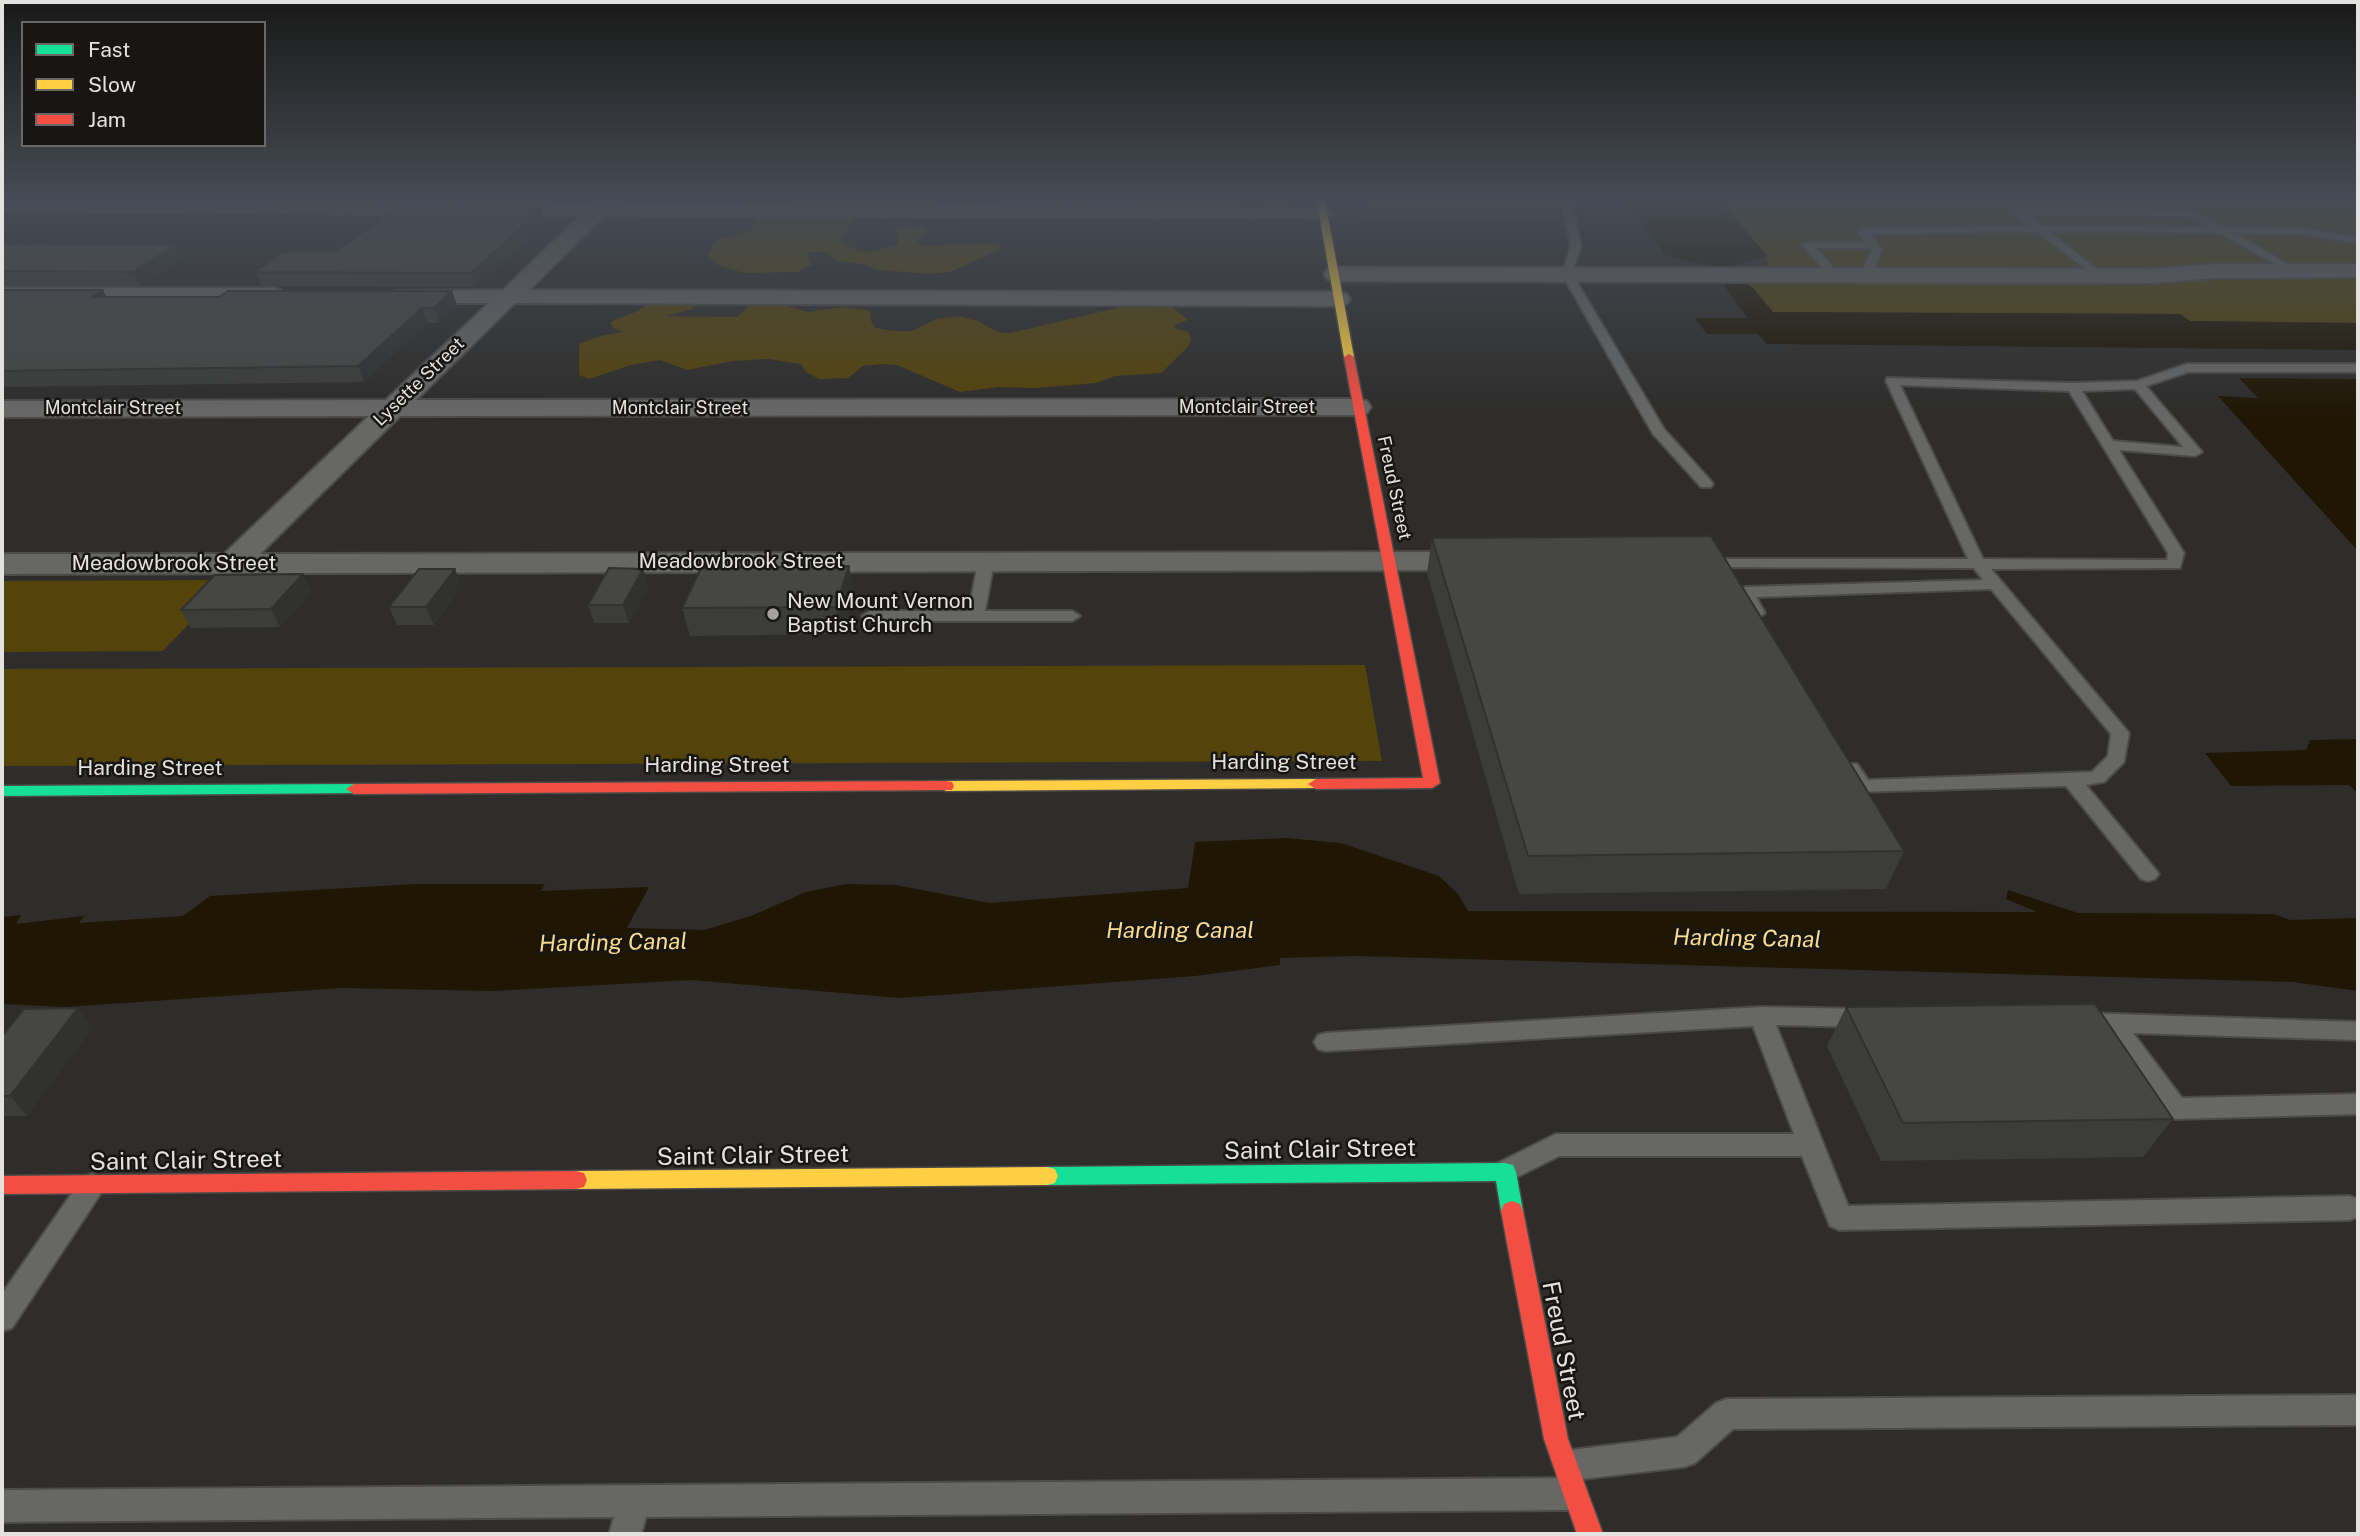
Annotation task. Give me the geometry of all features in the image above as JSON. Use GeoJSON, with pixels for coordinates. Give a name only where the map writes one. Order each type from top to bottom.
{"type":"FeatureCollection","features":[{"type":"Feature","properties":{"kind":"street","name":"Lysette Street"},"geometry":{"type":"LineString","coordinates":[[232,564],[533,273]]}},
{"type":"Feature","properties":{"kind":"street"},"geometry":{"type":"LineString","coordinates":[[1335,274],[2098,275],[2211,273]]}},
{"type":"Feature","properties":{"kind":"street","name":"Freud Street"},"geometry":{"type":"LineString","coordinates":[[1335,274],[1358,407],[1432,783]]}},
{"type":"Feature","properties":{"kind":"street"},"geometry":{"type":"LineString","coordinates":[[2,295],[291,296]]}},
{"type":"Feature","properties":{"kind":"street"},"geometry":{"type":"LineString","coordinates":[[387,296],[1339,299]]}},
{"type":"Feature","properties":{"kind":"street","name":"Montclair Street"},"geometry":{"type":"LineString","coordinates":[[2,409],[1358,407]]}},
{"type":"Feature","properties":{"kind":"street","name":"Meadowbrook Street"},"geometry":{"type":"LineString","coordinates":[[2,564],[1487,561]]}},
{"type":"Feature","properties":{"kind":"street","name":"Harding Street"},"geometry":{"type":"LineString","coordinates":[[2,791],[1432,783]]}},
{"type":"Feature","properties":{"kind":"street","name":"Freud Street"},"geometry":{"type":"LineString","coordinates":[[1505,1172],[1556,1439],[1590,1534]]}},
{"type":"Feature","properties":{"kind":"street","name":"Saint Clair Street"},"geometry":{"type":"LineString","coordinates":[[2,1185],[1505,1172]]}},
{"type":"Feature","properties":{"kind":"lane"},"geometry":{"type":"LineString","coordinates":[[1567,274],[1658,431],[1706,484]]}},
{"type":"Feature","properties":{"kind":"lane"},"geometry":{"type":"LineString","coordinates":[[1841,752],[1862,787],[2097,778],[2117,758],[2120,733],[1977,562],[1892,381],[2073,387],[2138,385],[2188,368],[2358,368]]}},
{"type":"Feature","properties":{"kind":"lane"},"geometry":{"type":"LineString","coordinates":[[2110,445],[2195,452],[2138,385]]}},
{"type":"Feature","properties":{"kind":"lane"},"geometry":{"type":"LineString","coordinates":[[1689,562],[2174,565],[2176,553],[2073,387]]}},
{"type":"Feature","properties":{"kind":"lane"},"geometry":{"type":"LineString","coordinates":[[976,616],[986,562]]}},
{"type":"Feature","properties":{"kind":"lane"},"geometry":{"type":"LineString","coordinates":[[1766,626],[1745,592],[1996,584]]}},
{"type":"Feature","properties":{"kind":"lane"},"geometry":{"type":"LineString","coordinates":[[870,616],[1072,616]]}},
{"type":"Feature","properties":{"kind":"lane"},"geometry":{"type":"LineString","coordinates":[[2071,779],[2148,874]]}},
{"type":"Feature","properties":{"kind":"lane"},"geometry":{"type":"LineString","coordinates":[[1760,1016],[1839,1219],[2350,1208]]}},
{"type":"Feature","properties":{"kind":"lane"},"geometry":{"type":"LineString","coordinates":[[1326,1042],[1760,1016],[1882,1018]]}},
{"type":"Feature","properties":{"kind":"lane"},"geometry":{"type":"LineString","coordinates":[[2058,1021],[2358,1031]]}},
{"type":"Feature","properties":{"kind":"lane"},"geometry":{"type":"LineString","coordinates":[[2112,1023],[2176,1109],[2358,1104]]}},
{"type":"Feature","properties":{"kind":"lane"},"geometry":{"type":"LineString","coordinates":[[1505,1172],[1556,1145],[1810,1145]]}},
{"type":"Feature","properties":{"kind":"lane"},"geometry":{"type":"LineString","coordinates":[[2,1318],[93,1185]]}},
{"type":"Feature","properties":{"kind":"lane"},"geometry":{"type":"LineString","coordinates":[[2,1506],[634,1501],[1571,1480],[1684,1452],[1727,1414],[2358,1409]]}},
{"type":"Feature","properties":{"kind":"lane"},"geometry":{"type":"LineString","coordinates":[[625,1534],[634,1501]]}},
{"type":"Feature","properties":{"kind":"shaded area"},"geometry":{"type":"Polygon","coordinates":[[[1719,273],[2358,273],[2358,323],[2190,321],[2180,314],[1773,312],[1753,288],[1724,281],[1719,273]]]}},
{"type":"Feature","properties":{"kind":"shaded area"},"geometry":{"type":"Polygon","coordinates":[[[696,301],[692,309],[666,316],[737,317],[750,305],[773,302],[808,312],[842,307],[870,311],[875,328],[894,331],[911,331],[937,319],[959,316],[978,321],[997,332],[1010,333],[1134,304],[1153,303],[1171,306],[1188,320],[1175,325],[1175,328],[1188,332],[1191,339],[1188,347],[1161,373],[1115,376],[1096,383],[1035,388],[999,387],[960,392],[897,365],[881,364],[863,366],[848,378],[819,379],[806,372],[801,364],[768,359],[732,361],[688,370],[660,360],[631,365],[589,379],[579,375],[579,344],[600,336],[624,332],[613,328],[610,322],[638,311],[650,302],[696,301]]]}},
{"type":"Feature","properties":{"kind":"shaded area"},"geometry":{"type":"Polygon","coordinates":[[[231,580],[163,651],[2,652],[2,581],[231,580]]]}},
{"type":"Feature","properties":{"kind":"shaded area"},"geometry":{"type":"Polygon","coordinates":[[[1365,665],[1382,761],[2,766],[2,669],[1365,665]]]}},
{"type":"Feature","properties":{"kind":"water"},"geometry":{"type":"Polygon","coordinates":[[[1724,281],[1742,281],[1753,288],[1773,312],[2180,314],[2190,321],[2358,323],[2358,350],[1767,344],[1758,334],[1707,334],[1695,318],[1748,318],[1725,287],[1724,281]]]}},
{"type":"Feature","properties":{"kind":"water"},"geometry":{"type":"Polygon","coordinates":[[[2239,378],[2358,379],[2358,551],[2218,396],[2258,398],[2239,378]]]}},
{"type":"Feature","properties":{"kind":"water"},"geometry":{"type":"Polygon","coordinates":[[[2358,739],[2358,793],[2349,785],[2231,786],[2205,753],[2306,750],[2310,740],[2358,739]]]}},
{"type":"Feature","properties":{"kind":"water","name":"Harding Canal"},"geometry":{"type":"Polygon","coordinates":[[[1286,838],[1341,843],[1439,876],[1458,894],[1468,911],[2037,912],[2006,899],[2008,890],[2078,913],[2274,914],[2290,920],[2358,918],[2358,991],[2293,982],[1356,956],[1280,958],[1280,965],[1195,976],[900,998],[691,980],[494,991],[341,988],[66,1007],[2,1004],[2,917],[21,915],[16,924],[84,916],[79,923],[183,916],[210,896],[415,884],[545,884],[541,891],[649,887],[627,928],[704,930],[751,916],[806,892],[846,884],[896,885],[989,903],[1188,888],[1195,842],[1286,838]]]}},
{"type":"Feature","properties":{"kind":"building"},"geometry":{"type":"Polygon","coordinates":[[[2,290],[103,290],[92,297],[219,297],[228,291],[452,291],[434,308],[422,308],[358,366],[2,371],[2,290]]]}},
{"type":"Feature","properties":{"kind":"building"},"geometry":{"type":"Polygon","coordinates":[[[1711,536],[1904,851],[1528,856],[1432,538],[1711,536]]]}},
{"type":"Feature","properties":{"kind":"building"},"geometry":{"type":"Polygon","coordinates":[[[849,566],[836,607],[682,608],[701,568],[849,566]]]}},
{"type":"Feature","properties":{"kind":"building"},"geometry":{"type":"Polygon","coordinates":[[[609,568],[643,569],[623,605],[588,605],[609,568]]]}},
{"type":"Feature","properties":{"kind":"building"},"geometry":{"type":"Polygon","coordinates":[[[419,569],[455,569],[426,607],[389,607],[419,569]]]}},
{"type":"Feature","properties":{"kind":"building"},"geometry":{"type":"Polygon","coordinates":[[[303,574],[271,609],[181,610],[215,575],[303,574]]]}},
{"type":"Feature","properties":{"kind":"building"},"geometry":{"type":"Polygon","coordinates":[[[2095,1004],[2173,1119],[1903,1123],[1846,1007],[2095,1004]]]}},
{"type":"Feature","properties":{"kind":"building"},"geometry":{"type":"Polygon","coordinates":[[[78,1008],[10,1096],[2,1096],[2,1036],[24,1009],[78,1008]]]}},
{"type":"Feature","properties":{"kind":"traffic: fast"},"geometry":{"type":"LineString","coordinates":[[2,791],[354,789]]}},
{"type":"Feature","properties":{"kind":"traffic: fast"},"geometry":{"type":"LineString","coordinates":[[1047,1176],[1505,1172],[1512,1211]]}},
{"type":"Feature","properties":{"kind":"traffic: slow"},"geometry":{"type":"LineString","coordinates":[[1334,273],[1349,357]]}},
{"type":"Feature","properties":{"kind":"traffic: slow"},"geometry":{"type":"LineString","coordinates":[[946,786],[1316,784]]}},
{"type":"Feature","properties":{"kind":"traffic: slow"},"geometry":{"type":"LineString","coordinates":[[576,1180],[1047,1176]]}},
{"type":"Feature","properties":{"kind":"traffic: jam"},"geometry":{"type":"LineString","coordinates":[[1316,784],[1432,783],[1349,357]]}},
{"type":"Feature","properties":{"kind":"traffic: jam"},"geometry":{"type":"LineString","coordinates":[[354,789],[946,786]]}},
{"type":"Feature","properties":{"kind":"traffic: jam"},"geometry":{"type":"LineString","coordinates":[[2,1185],[576,1180]]}},
{"type":"Feature","properties":{"kind":"traffic: jam"},"geometry":{"type":"LineString","coordinates":[[1512,1211],[1556,1439],[1590,1534]]}},
{"type":"Feature","properties":{"kind":"place","name":"New Mount Vernon Baptist Church"},"geometry":{"type":"Point","coordinates":[773,614]}}]}
